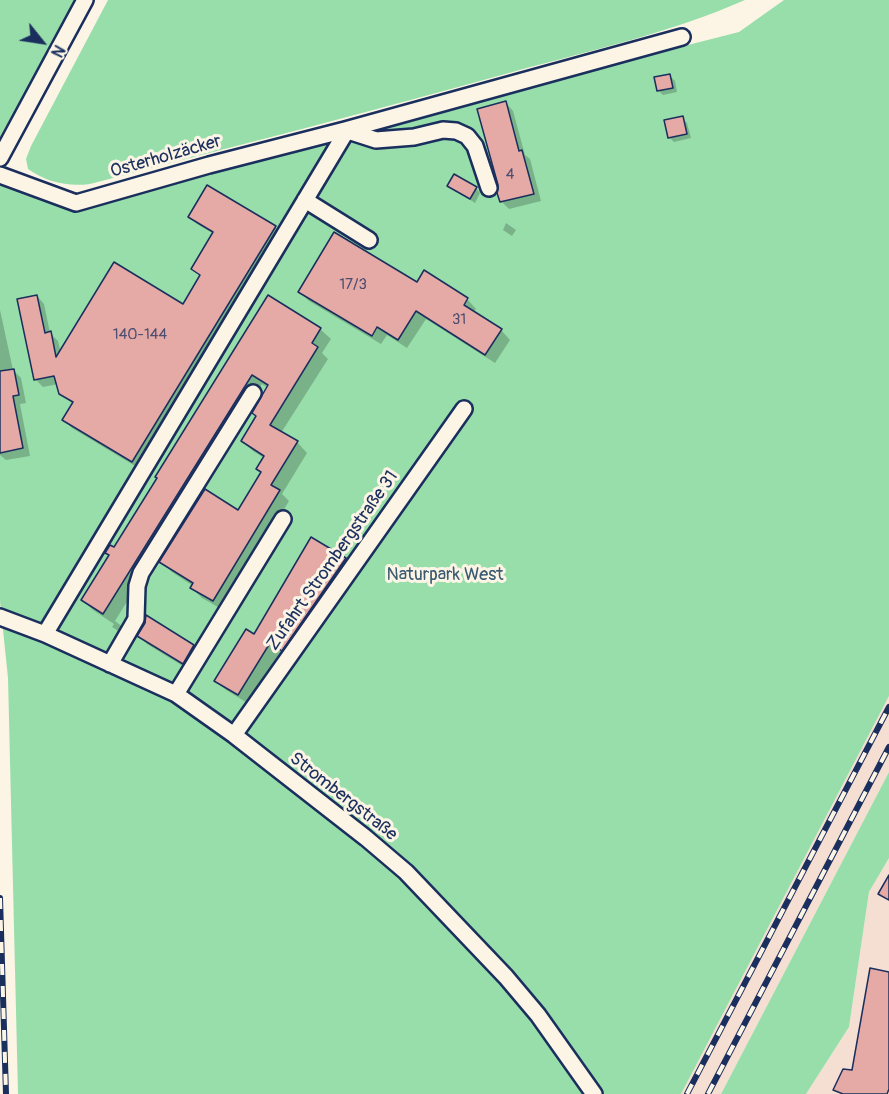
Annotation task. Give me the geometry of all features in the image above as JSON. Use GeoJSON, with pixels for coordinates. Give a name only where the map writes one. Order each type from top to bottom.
{"type":"FeatureCollection","features":[{"type":"Feature","properties":{"kind":"street"},"geometry":{"type":"LineString","coordinates":[[0,158],[85,0]]}},
{"type":"Feature","properties":{"kind":"street","name":"Osterholzäcker"},"geometry":{"type":"LineString","coordinates":[[0,175],[76,203],[682,37]]}},
{"type":"Feature","properties":{"kind":"street"},"geometry":{"type":"LineString","coordinates":[[45,634],[343,137],[345,130],[376,140],[414,137],[443,129],[456,130],[467,136],[476,146],[489,188]]}},
{"type":"Feature","properties":{"kind":"street"},"geometry":{"type":"LineString","coordinates":[[305,200],[369,240]]}},
{"type":"Feature","properties":{"kind":"street"},"geometry":{"type":"LineString","coordinates":[[110,664],[136,620],[137,586],[141,573],[253,393]]}},
{"type":"Feature","properties":{"kind":"street","name":"Zufahrt Strombergstraße 31"},"geometry":{"type":"LineString","coordinates":[[234,735],[464,409]]}},
{"type":"Feature","properties":{"kind":"street"},"geometry":{"type":"LineString","coordinates":[[176,694],[283,519]]}},
{"type":"Feature","properties":{"kind":"street","name":"Strombergstraße"},"geometry":{"type":"LineString","coordinates":[[0,617],[45,634],[176,694],[234,735],[366,838],[406,872],[506,977],[538,1016],[594,1094]]}},
{"type":"Feature","properties":{"kind":"shaded area"},"geometry":{"type":"Polygon","coordinates":[[[889,696],[889,772],[721,1094],[681,1094],[889,696]]]}},
{"type":"Feature","properties":{"kind":"shaded area"},"geometry":{"type":"Polygon","coordinates":[[[889,858],[889,1094],[806,1094],[849,1027],[869,892],[889,858]]]}},
{"type":"Feature","properties":{"kind":"green space"},"geometry":{"type":"Polygon","coordinates":[[[0,0],[77,0],[0,137],[0,0]]]}},
{"type":"Feature","properties":{"kind":"green space"},"geometry":{"type":"Polygon","coordinates":[[[108,0],[745,0],[689,22],[632,40],[90,184],[73,185],[50,180],[28,169],[26,159],[108,0]]]}},
{"type":"Feature","properties":{"kind":"green space","name":"Naturpark West"},"geometry":{"type":"Polygon","coordinates":[[[784,0],[889,0],[889,696],[681,1094],[18,1094],[8,678],[0,601],[0,180],[55,201],[637,57],[682,37],[684,46],[739,32],[784,0]]]}},
{"type":"Feature","properties":{"kind":"green space"},"geometry":{"type":"Polygon","coordinates":[[[889,772],[889,858],[869,892],[849,1027],[806,1094],[721,1094],[889,772]]]}},
{"type":"Feature","properties":{"kind":"building"},"geometry":{"type":"Polygon","coordinates":[[[670,74],[673,88],[657,91],[654,77],[670,74]]]}},
{"type":"Feature","properties":{"kind":"building"},"geometry":{"type":"Polygon","coordinates":[[[506,101],[519,151],[522,150],[534,194],[500,202],[497,193],[498,185],[477,109],[506,101]]]}},
{"type":"Feature","properties":{"kind":"building"},"geometry":{"type":"Polygon","coordinates":[[[683,116],[687,134],[668,138],[664,120],[683,116]]]}},
{"type":"Feature","properties":{"kind":"building"},"geometry":{"type":"Polygon","coordinates":[[[454,174],[477,187],[470,199],[447,186],[454,174]]]}},
{"type":"Feature","properties":{"kind":"building"},"geometry":{"type":"Polygon","coordinates":[[[207,185],[276,226],[132,462],[62,420],[73,402],[59,394],[54,376],[34,380],[17,299],[37,295],[45,333],[51,331],[56,357],[114,262],[183,304],[200,275],[191,269],[213,232],[188,217],[207,185]]]}},
{"type":"Feature","properties":{"kind":"building"},"geometry":{"type":"Polygon","coordinates":[[[334,232],[417,282],[424,270],[468,298],[464,305],[502,329],[485,355],[416,311],[398,340],[377,327],[372,336],[298,292],[334,232]]]}},
{"type":"Feature","properties":{"kind":"building"},"geometry":{"type":"Polygon","coordinates":[[[268,295],[321,328],[312,343],[318,347],[270,425],[298,441],[271,485],[280,490],[213,601],[190,588],[193,583],[159,562],[205,489],[238,510],[261,472],[256,469],[264,456],[241,441],[256,416],[252,413],[268,385],[252,375],[103,614],[81,600],[109,555],[105,553],[110,545],[114,547],[268,295]]]}},
{"type":"Feature","properties":{"kind":"building"},"geometry":{"type":"Polygon","coordinates":[[[14,369],[19,395],[13,396],[23,448],[0,453],[0,371],[14,369]]]}},
{"type":"Feature","properties":{"kind":"building"},"geometry":{"type":"Polygon","coordinates":[[[311,537],[346,558],[282,651],[270,643],[238,695],[214,681],[246,629],[254,634],[311,537]]]}},
{"type":"Feature","properties":{"kind":"building"},"geometry":{"type":"Polygon","coordinates":[[[146,615],[194,645],[183,664],[137,636],[145,623],[146,615]]]}},
{"type":"Feature","properties":{"kind":"building"},"geometry":{"type":"Polygon","coordinates":[[[889,875],[889,900],[878,894],[889,875]]]}},
{"type":"Feature","properties":{"kind":"building"},"geometry":{"type":"Polygon","coordinates":[[[870,968],[889,972],[889,1089],[887,1094],[843,1094],[833,1090],[843,1069],[852,1070],[870,968]]]}},
{"type":"Feature","properties":{"kind":"railway"},"geometry":{"type":"LineString","coordinates":[[687,1094],[889,707]]}},
{"type":"Feature","properties":{"kind":"railway"},"geometry":{"type":"LineString","coordinates":[[708,1094],[889,747]]}},
{"type":"Feature","properties":{"kind":"railway"},"geometry":{"type":"LineString","coordinates":[[0,898],[6,1094]]}}]}
